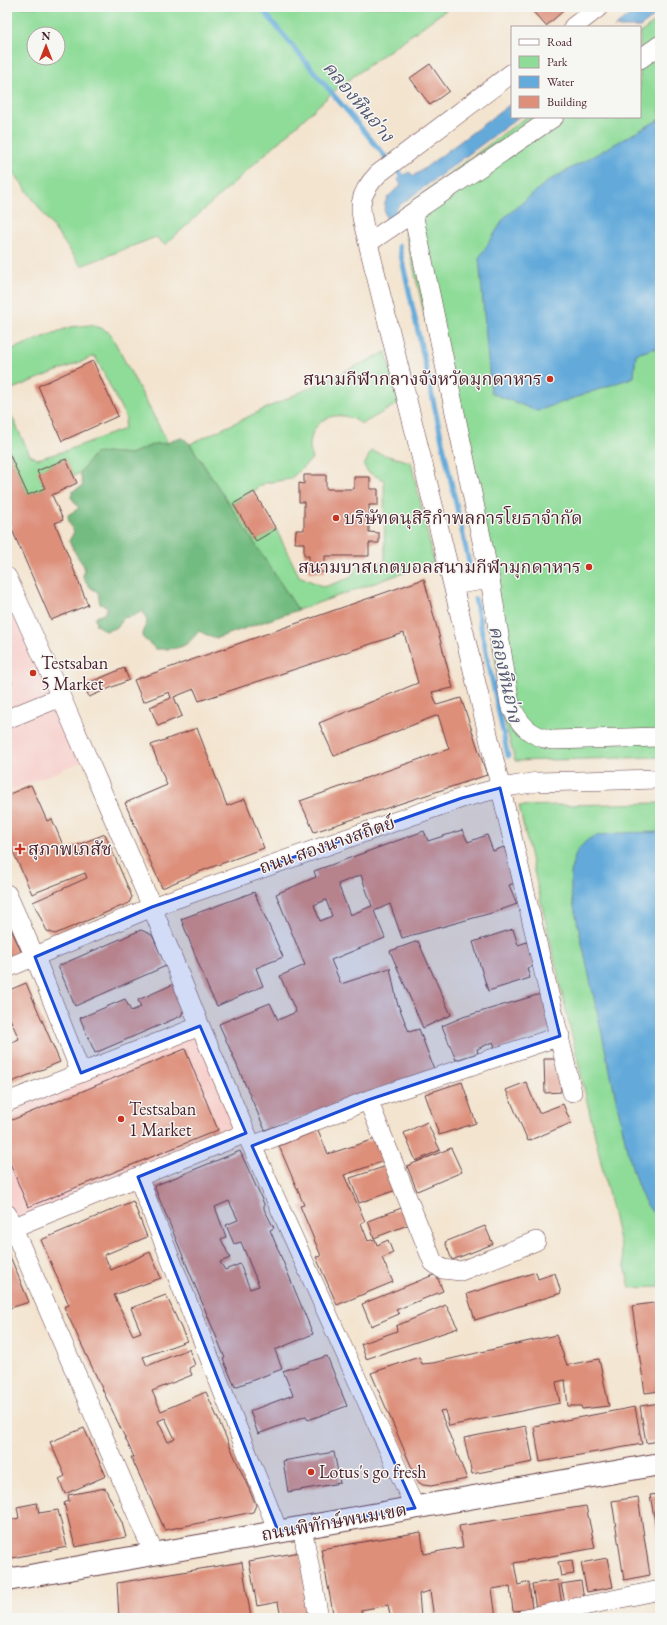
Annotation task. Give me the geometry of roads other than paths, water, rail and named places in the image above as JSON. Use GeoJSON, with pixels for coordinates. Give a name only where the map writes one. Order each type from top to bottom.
{"type":"FeatureCollection","features":[{"type":"Feature","properties":{"kind":"main road","name":"ถนนพิทักษ์พนมเขต"},"geometry":{"type":"LineString","coordinates":[[7,1580],[660,1464]]}},
{"type":"Feature","properties":{"kind":"street"},"geometry":{"type":"LineString","coordinates":[[574,26],[599,7]]}},
{"type":"Feature","properties":{"kind":"street"},"geometry":{"type":"LineString","coordinates":[[641,58],[660,46]]}},
{"type":"Feature","properties":{"kind":"street"},"geometry":{"type":"LineString","coordinates":[[511,74],[386,169],[369,184],[362,195],[360,205],[368,244],[453,585],[572,1092]]}},
{"type":"Feature","properties":{"kind":"street"},"geometry":{"type":"LineString","coordinates":[[368,244],[553,118]]}},
{"type":"Feature","properties":{"kind":"street"},"geometry":{"type":"LineString","coordinates":[[413,213],[490,579],[510,704],[516,718],[532,734],[540,738],[552,740],[660,737]]}},
{"type":"Feature","properties":{"kind":"street"},"geometry":{"type":"LineString","coordinates":[[7,577],[11,597],[61,697],[152,907],[200,1026],[249,1139],[415,1508]]}},
{"type":"Feature","properties":{"kind":"street"},"geometry":{"type":"LineString","coordinates":[[453,585],[490,579]]}},
{"type":"Feature","properties":{"kind":"street"},"geometry":{"type":"LineString","coordinates":[[7,719],[61,697]]}},
{"type":"Feature","properties":{"kind":"street","name":"ถนน สองนางสถิตย์"},"geometry":{"type":"LineString","coordinates":[[7,968],[152,907],[462,798],[500,788],[537,782],[660,779]]}},
{"type":"Feature","properties":{"kind":"street"},"geometry":{"type":"LineString","coordinates":[[7,894],[35,957],[81,1073]]}},
{"type":"Feature","properties":{"kind":"street"},"geometry":{"type":"LineString","coordinates":[[7,1102],[200,1026]]}},
{"type":"Feature","properties":{"kind":"street"},"geometry":{"type":"LineString","coordinates":[[154,1554],[9,1224],[138,1177],[249,1139],[560,1036]]}},
{"type":"Feature","properties":{"kind":"street"},"geometry":{"type":"LineString","coordinates":[[368,1100],[433,1262],[442,1269],[461,1271],[536,1241]]}},
{"type":"Feature","properties":{"kind":"street"},"geometry":{"type":"LineString","coordinates":[[138,1177],[278,1531]]}},
{"type":"Feature","properties":{"kind":"street"},"geometry":{"type":"LineString","coordinates":[[302,1527],[319,1618]]}},
{"type":"Feature","properties":{"kind":"street"},"geometry":{"type":"LineString","coordinates":[[526,1618],[660,1590]]}},
{"type":"Feature","properties":{"kind":"water"},"geometry":{"type":"Polygon","coordinates":[[[640,7],[660,7],[660,12],[641,26],[615,26],[640,7]]]}},
{"type":"Feature","properties":{"kind":"water"},"geometry":{"type":"Polygon","coordinates":[[[511,104],[511,118],[518,118],[400,205],[396,209],[397,217],[387,220],[384,209],[386,200],[401,186],[398,179],[409,172],[414,176],[511,104]]]}},
{"type":"Feature","properties":{"kind":"water"},"geometry":{"type":"Polygon","coordinates":[[[660,119],[660,347],[636,354],[634,377],[537,411],[491,393],[479,258],[505,217],[548,181],[660,119]]]}},
{"type":"Feature","properties":{"kind":"water"},"geometry":{"type":"Polygon","coordinates":[[[660,832],[660,1219],[653,1213],[642,1196],[627,1149],[571,893],[571,880],[572,867],[576,853],[589,839],[595,836],[623,833],[660,832]]]}},
{"type":"Feature","properties":{"kind":"waterway","name":"คลองหินอ่าง"},"geometry":{"type":"LineString","coordinates":[[260,7],[389,161]]}},
{"type":"Feature","properties":{"kind":"waterway","name":"คลองหินอ่าง"},"geometry":{"type":"LineString","coordinates":[[395,167],[402,176],[404,182]]}},
{"type":"Feature","properties":{"kind":"waterway","name":"คลองหินอ่าง"},"geometry":{"type":"LineString","coordinates":[[399,246],[470,567]]}},
{"type":"Feature","properties":{"kind":"waterway","name":"คลองหินอ่าง"},"geometry":{"type":"LineString","coordinates":[[475,599],[508,756]]}},
{"type":"Feature","properties":{"kind":"place","name":"สนามกีฬากลางจังหวัดมุกดาหาร"},"geometry":{"type":"Point","coordinates":[550,379]}},
{"type":"Feature","properties":{"kind":"place","name":"บริษัทดนุสิริกำพลการโยธาจำกัด"},"geometry":{"type":"Point","coordinates":[336,518]}},
{"type":"Feature","properties":{"kind":"place","name":"สนามบาสเกตบอลสนามกีฬามุกดาหาร"},"geometry":{"type":"Point","coordinates":[589,567]}},
{"type":"Feature","properties":{"kind":"place","name":"Testsaban 5 Market"},"geometry":{"type":"Point","coordinates":[33,673]}},
{"type":"Feature","properties":{"kind":"place","name":"สุภาพเภสัช"},"geometry":{"type":"Point","coordinates":[20,849]}},
{"type":"Feature","properties":{"kind":"place","name":"Testsaban 1 Market"},"geometry":{"type":"Point","coordinates":[121,1119]}},
{"type":"Feature","properties":{"kind":"place","name":"Lotus's go fresh"},"geometry":{"type":"Point","coordinates":[311,1472]}}]}
